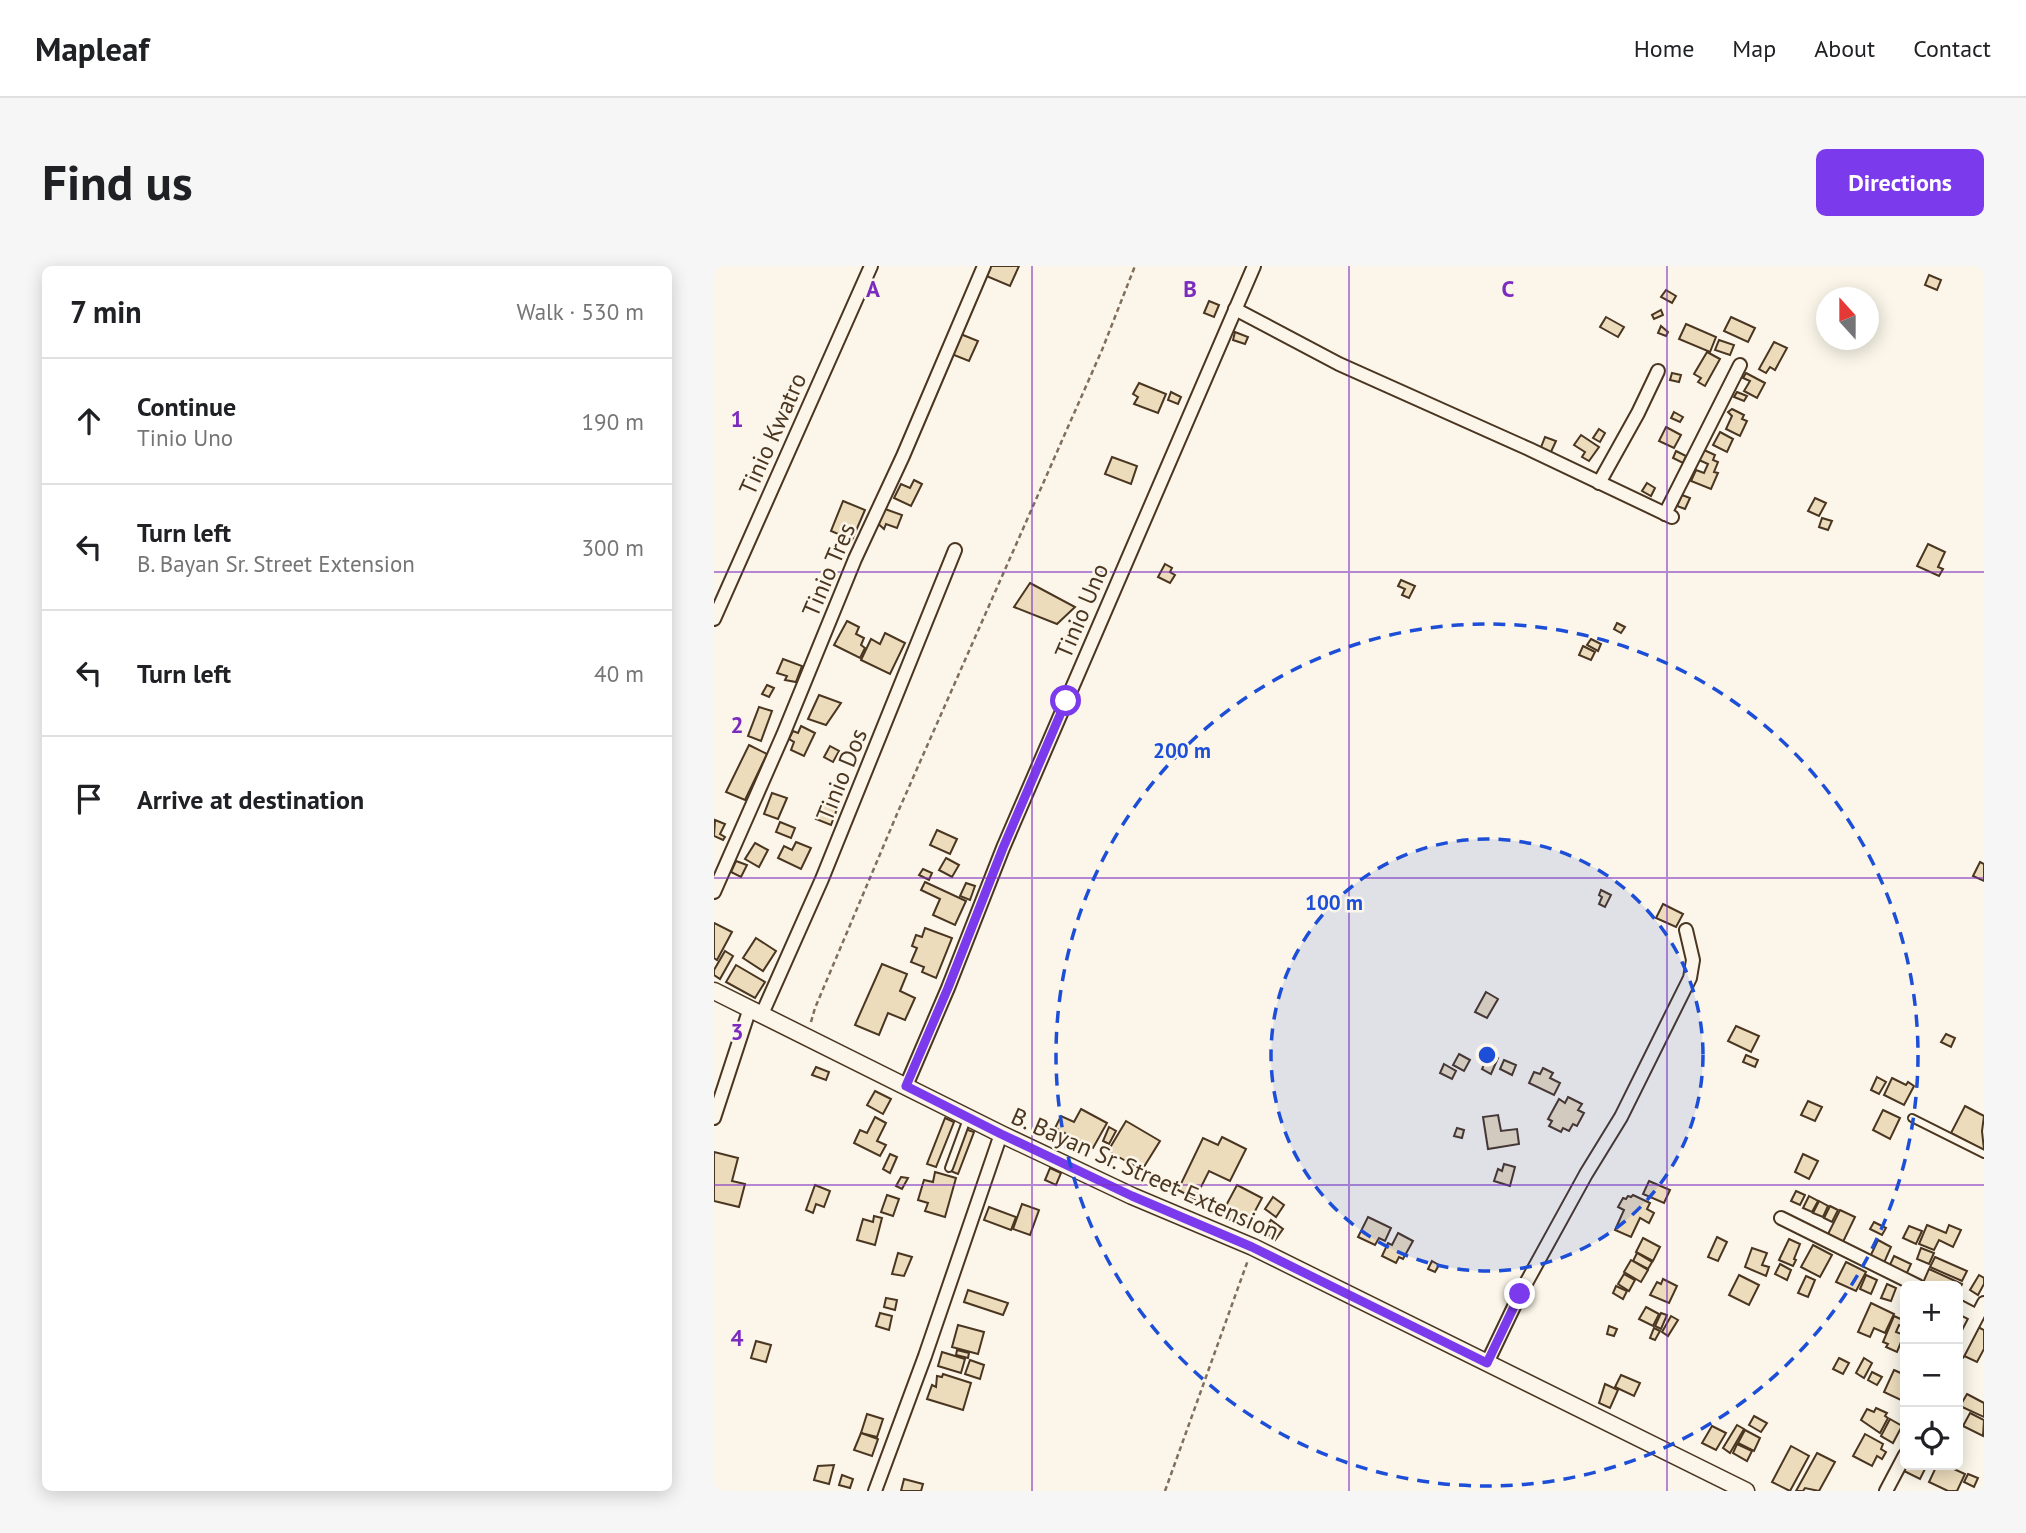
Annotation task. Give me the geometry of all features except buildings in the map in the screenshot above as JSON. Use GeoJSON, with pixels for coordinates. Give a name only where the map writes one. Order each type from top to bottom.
{"type":"FeatureCollection","features":[{"type":"Feature","properties":{"kind":"street","name":"Tinio Kwatro"},"geometry":{"type":"LineString","coordinates":[[714,620],[871,266]]}},
{"type":"Feature","properties":{"kind":"street","name":"Tinio Tres"},"geometry":{"type":"LineString","coordinates":[[714,892],[783,735],[855,559],[903,456],[984,266]]}},
{"type":"Feature","properties":{"kind":"street","name":"Tinio Uno"},"geometry":{"type":"LineString","coordinates":[[906,1086],[1003,848],[1254,266]]}},
{"type":"Feature","properties":{"kind":"street"},"geometry":{"type":"LineString","coordinates":[[1235,309],[1339,364],[1668,515],[1740,365]]}},
{"type":"Feature","properties":{"kind":"street"},"geometry":{"type":"LineString","coordinates":[[1599,483],[1658,371]]}},
{"type":"Feature","properties":{"kind":"street","name":"Tinio Dos"},"geometry":{"type":"LineString","coordinates":[[714,1118],[756,1011],[822,879],[956,550]]}},
{"type":"Feature","properties":{"kind":"street"},"geometry":{"type":"LineString","coordinates":[[1487,1363],[1520,1294],[1586,1174],[1621,1117],[1690,978],[1693,960],[1686,930]]}},
{"type":"Feature","properties":{"kind":"street","name":"B. Bayan Sr. Street Extension"},"geometry":{"type":"LineString","coordinates":[[714,991],[1001,1134],[1132,1196],[1252,1247],[1746,1491]]}},
{"type":"Feature","properties":{"kind":"street"},"geometry":{"type":"LineString","coordinates":[[874,1491],[925,1356],[1001,1134]]}},
{"type":"Feature","properties":{"kind":"street"},"geometry":{"type":"LineString","coordinates":[[1781,1218],[1908,1281]]}},
{"type":"Feature","properties":{"kind":"street"},"geometry":{"type":"LineString","coordinates":[[1963,1344],[1984,1303]]}},
{"type":"Feature","properties":{"kind":"street"},"geometry":{"type":"LineString","coordinates":[[1963,1309],[1977,1316]]}},
{"type":"Feature","properties":{"kind":"street"},"geometry":{"type":"LineString","coordinates":[[1886,1491],[1900,1464]]}},
{"type":"Feature","properties":{"kind":"lane"},"geometry":{"type":"LineString","coordinates":[[949,1168],[968,1117]]}},
{"type":"Feature","properties":{"kind":"lane"},"geometry":{"type":"LineString","coordinates":[[1912,1118],[1984,1154]]}},
{"type":"Feature","properties":{"kind":"path"},"geometry":{"type":"LineString","coordinates":[[807,1038],[815,1008],[866,887],[1102,349],[1135,266]]}},
{"type":"Feature","properties":{"kind":"path"},"geometry":{"type":"LineString","coordinates":[[1165,1491],[1252,1247]]}},
{"type":"Feature","properties":{"kind":"route"},"geometry":{"type":"LineString","coordinates":[[1066,701],[906,1086],[1132,1196],[1252,1247],[1487,1363],[1520,1294]]}}]}
